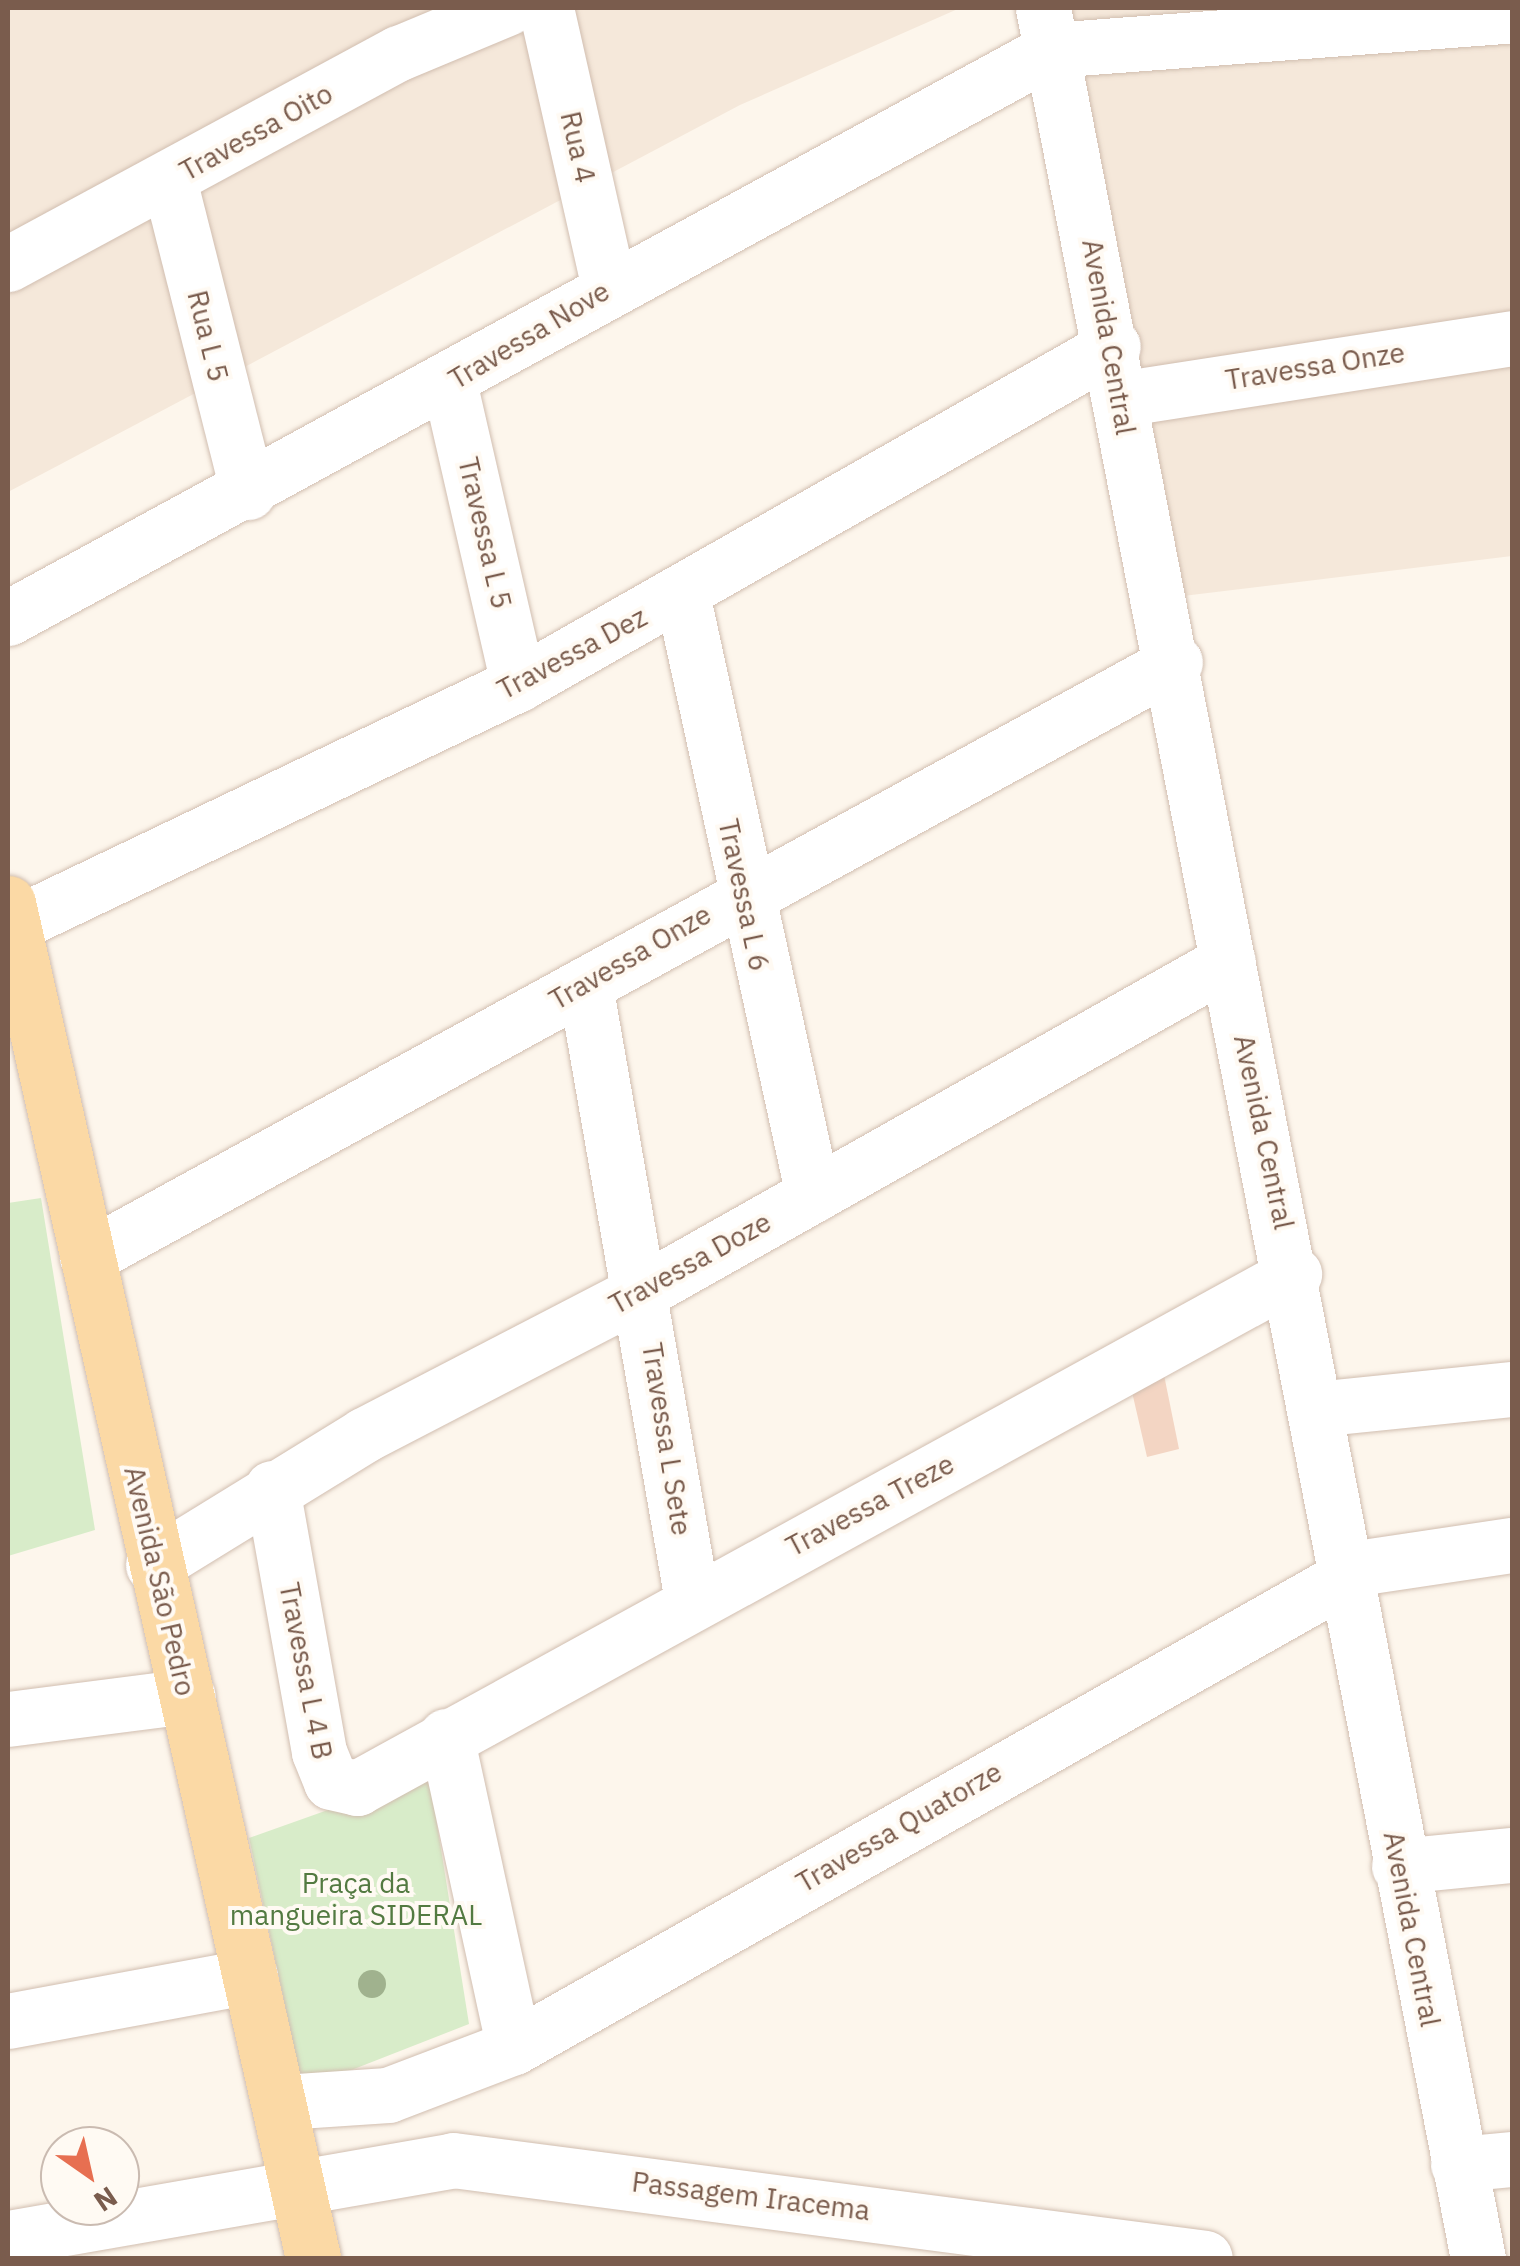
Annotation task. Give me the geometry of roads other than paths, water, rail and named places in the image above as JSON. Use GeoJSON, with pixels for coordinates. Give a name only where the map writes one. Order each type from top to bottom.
{"type":"FeatureCollection","features":[{"type":"Feature","properties":{"kind":"main road","name":"Avenida São Pedro"},"geometry":{"type":"LineString","coordinates":[[10,914],[18,1011],[87,1257],[153,1565],[188,1696],[250,1976],[283,2102],[313,2258]]}},
{"type":"Feature","properties":{"kind":"street","name":"Travessa Oito"},"geometry":{"type":"LineString","coordinates":[[8,264],[400,53],[507,8]]}},
{"type":"Feature","properties":{"kind":"street","name":"Rua 4"},"geometry":{"type":"LineString","coordinates":[[546,8],[608,288]]}},
{"type":"Feature","properties":{"kind":"street"},"geometry":{"type":"LineString","coordinates":[[1047,28],[1512,15]]}},
{"type":"Feature","properties":{"kind":"street","name":"Travessa Nove"},"geometry":{"type":"LineString","coordinates":[[8,618],[449,382],[1047,28]]}},
{"type":"Feature","properties":{"kind":"street","name":"Avenida Central"},"geometry":{"type":"LineString","coordinates":[[1047,28],[1175,662],[1228,961],[1294,1274],[1343,1580],[1478,2258]]}},
{"type":"Feature","properties":{"kind":"street","name":"Rua L 5"},"geometry":{"type":"LineString","coordinates":[[169,180],[248,492]]}},
{"type":"Feature","properties":{"kind":"street","name":"Travessa Onze"},"geometry":{"type":"LineString","coordinates":[[1119,399],[1512,338]]}},
{"type":"Feature","properties":{"kind":"street","name":"Travessa Dez"},"geometry":{"type":"LineString","coordinates":[[10,914],[518,684],[1113,346]]}},
{"type":"Feature","properties":{"kind":"street","name":"Travessa L 5"},"geometry":{"type":"LineString","coordinates":[[449,382],[518,684]]}},
{"type":"Feature","properties":{"kind":"street","name":"Travessa L 6"},"geometry":{"type":"LineString","coordinates":[[682,594],[742,892],[812,1195]]}},
{"type":"Feature","properties":{"kind":"street","name":"Travessa Onze"},"geometry":{"type":"LineString","coordinates":[[87,1257],[585,985],[742,892],[1175,662]]}},
{"type":"Feature","properties":{"kind":"street","name":"Travessa Doze"},"geometry":{"type":"LineString","coordinates":[[153,1565],[272,1488],[644,1290],[1228,961]]}},
{"type":"Feature","properties":{"kind":"street","name":"Travessa L Sete"},"geometry":{"type":"LineString","coordinates":[[585,985],[644,1290],[692,1600]]}},
{"type":"Feature","properties":{"kind":"street","name":"Travessa Treze"},"geometry":{"type":"LineString","coordinates":[[446,1736],[1294,1274]]}},
{"type":"Feature","properties":{"kind":"street"},"geometry":{"type":"LineString","coordinates":[[1315,1409],[1512,1390]]}},
{"type":"Feature","properties":{"kind":"street","name":"Travessa L 4 B"},"geometry":{"type":"LineString","coordinates":[[272,1488],[331,1782],[357,1788],[446,1736]]}},
{"type":"Feature","properties":{"kind":"street","name":"Travessa Quatorze"},"geometry":{"type":"LineString","coordinates":[[283,2102],[388,2095],[438,2081],[514,2047],[1343,1580],[1391,1559],[1512,1545]]}},
{"type":"Feature","properties":{"kind":"street"},"geometry":{"type":"LineString","coordinates":[[8,1719],[188,1696]]}},
{"type":"Feature","properties":{"kind":"street"},"geometry":{"type":"LineString","coordinates":[[446,1736],[514,2047]]}},
{"type":"Feature","properties":{"kind":"street"},"geometry":{"type":"LineString","coordinates":[[1400,1866],[1512,1855]]}},
{"type":"Feature","properties":{"kind":"street"},"geometry":{"type":"LineString","coordinates":[[8,2021],[250,1976]]}},
{"type":"Feature","properties":{"kind":"street"},"geometry":{"type":"LineString","coordinates":[[438,2081],[453,2160]]}},
{"type":"Feature","properties":{"kind":"street"},"geometry":{"type":"LineString","coordinates":[[1458,2164],[1512,2159]]}},
{"type":"Feature","properties":{"kind":"street","name":"Passagem Iracema"},"geometry":{"type":"LineString","coordinates":[[8,2238],[453,2160],[1205,2258]]}},
{"type":"Feature","properties":{"kind":"park label","name":"Praça da mangueira SIDERAL"},"geometry":{"type":"Point","coordinates":[356,1899]}}]}
